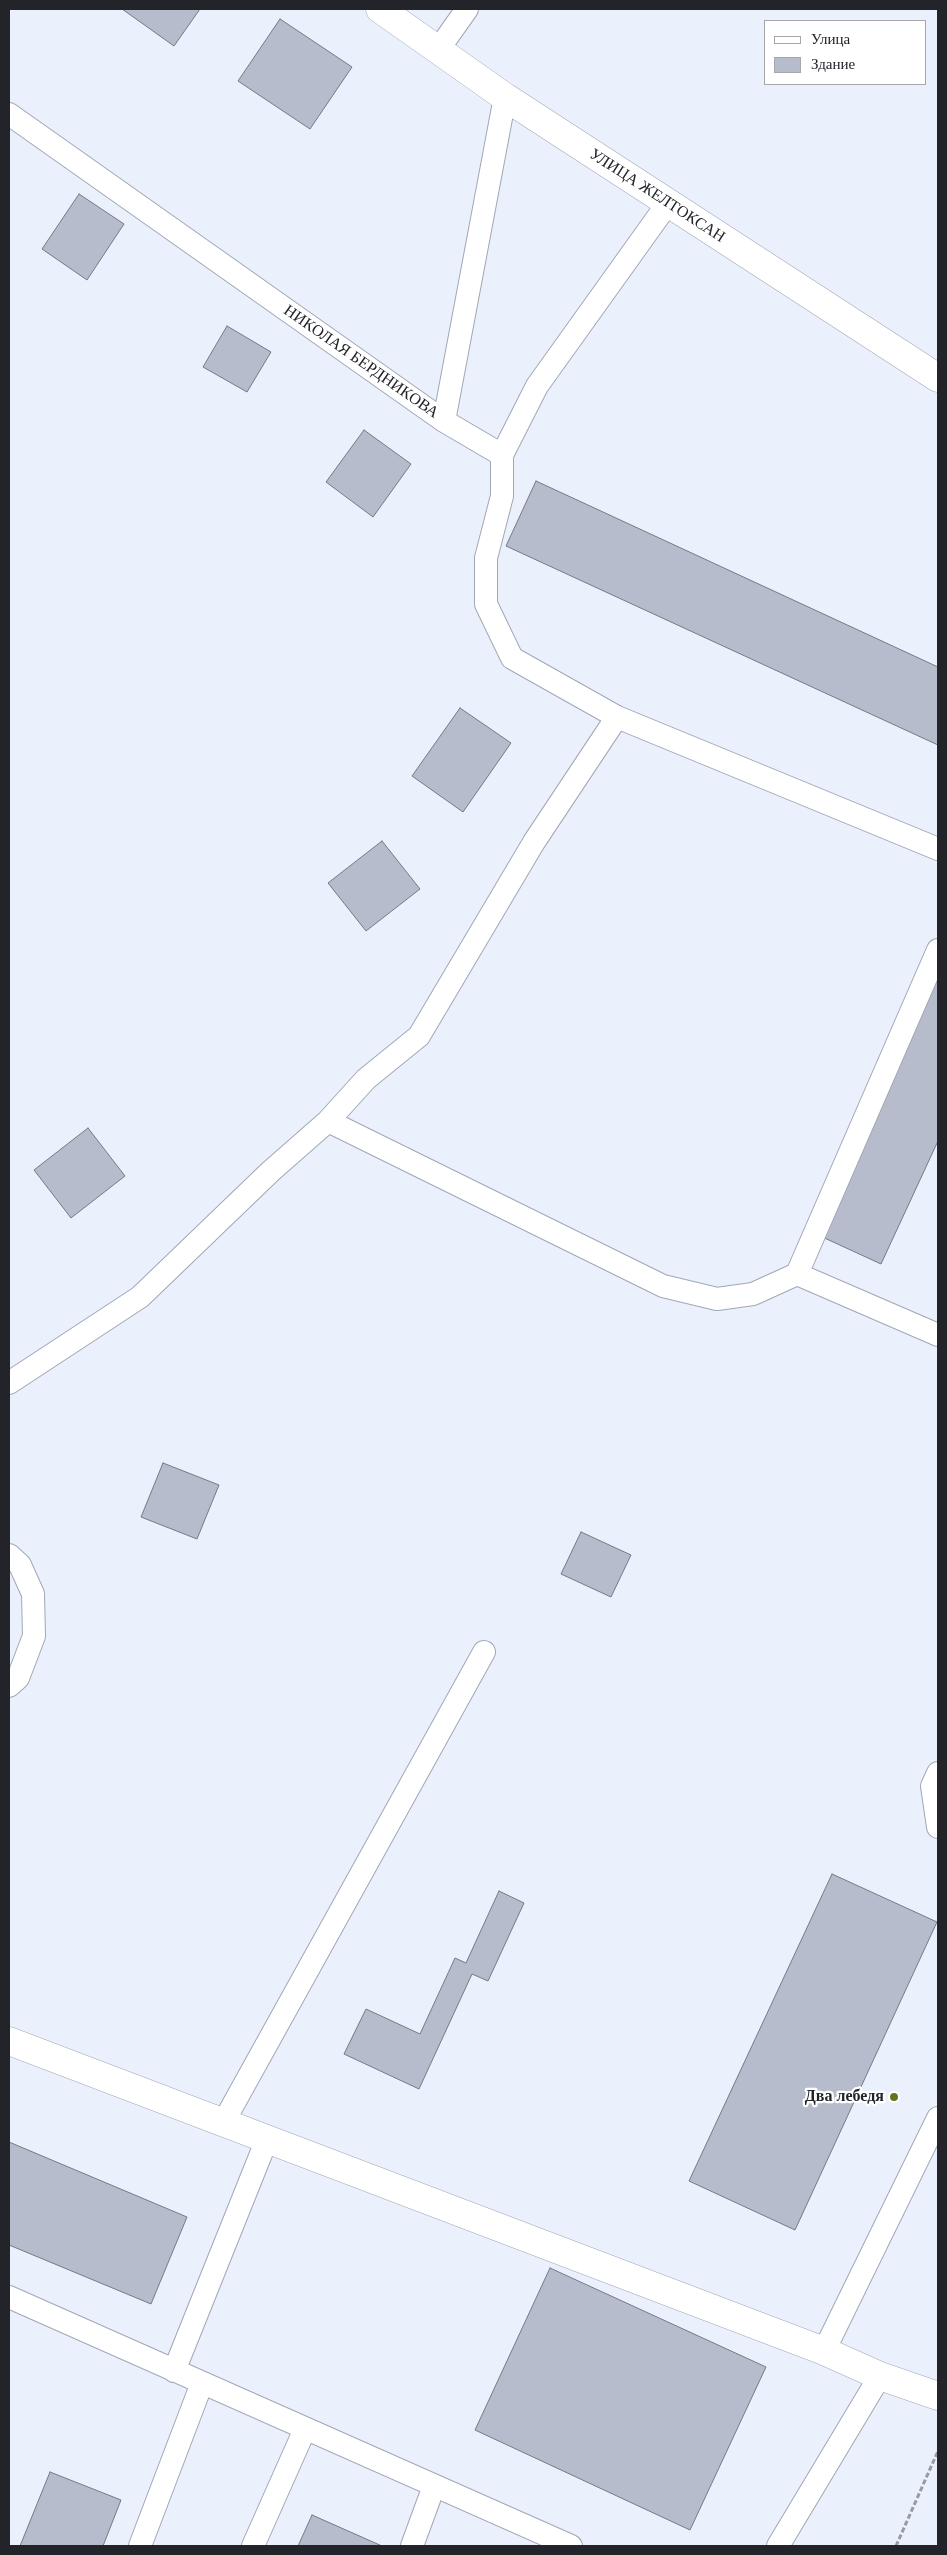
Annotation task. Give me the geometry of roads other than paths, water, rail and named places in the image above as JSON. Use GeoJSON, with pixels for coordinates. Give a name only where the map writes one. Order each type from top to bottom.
{"type":"FeatureCollection","features":[{"type":"Feature","properties":{"kind":"street","name":"УЛИЦА ЖЕЛТОКСАН"},"geometry":{"type":"LineString","coordinates":[[380,9],[505,97],[938,378]]}},
{"type":"Feature","properties":{"kind":"street"},"geometry":{"type":"LineString","coordinates":[[9,2041],[824,2351],[880,2376],[938,2396]]}},
{"type":"Feature","properties":{"kind":"lane"},"geometry":{"type":"LineString","coordinates":[[438,50],[467,9]]}},
{"type":"Feature","properties":{"kind":"lane","name":"НИКОЛАЯ БЕРДНИКОВА"},"geometry":{"type":"LineString","coordinates":[[9,114],[444,421],[505,97]]}},
{"type":"Feature","properties":{"kind":"lane"},"geometry":{"type":"LineString","coordinates":[[668,203],[536,386],[502,455],[502,496],[486,558],[486,604],[512,658],[617,716],[938,849]]}},
{"type":"Feature","properties":{"kind":"lane"},"geometry":{"type":"LineString","coordinates":[[444,421],[502,455]]}},
{"type":"Feature","properties":{"kind":"lane"},"geometry":{"type":"LineString","coordinates":[[11,1380],[140,1298],[271,1171],[328,1121],[366,1079],[419,1036],[534,842],[617,716]]}},
{"type":"Feature","properties":{"kind":"lane"},"geometry":{"type":"LineString","coordinates":[[328,1121],[663,1286],[717,1299],[753,1294],[797,1274],[938,950]]}},
{"type":"Feature","properties":{"kind":"lane"},"geometry":{"type":"LineString","coordinates":[[797,1274],[938,1335]]}},
{"type":"Feature","properties":{"kind":"lane"},"geometry":{"type":"LineString","coordinates":[[9,1555],[20,1564],[33,1594],[34,1636],[18,1678],[9,1686]]}},
{"type":"Feature","properties":{"kind":"lane"},"geometry":{"type":"LineString","coordinates":[[223,2122],[484,1652]]}},
{"type":"Feature","properties":{"kind":"lane"},"geometry":{"type":"LineString","coordinates":[[938,1773],[932,1786],[938,1827]]}},
{"type":"Feature","properties":{"kind":"lane"},"geometry":{"type":"LineString","coordinates":[[824,2351],[938,2118]]}},
{"type":"Feature","properties":{"kind":"lane"},"geometry":{"type":"LineString","coordinates":[[174,2371],[267,2140]]}},
{"type":"Feature","properties":{"kind":"lane"},"geometry":{"type":"LineString","coordinates":[[9,2298],[571,2546]]}},
{"type":"Feature","properties":{"kind":"lane"},"geometry":{"type":"LineString","coordinates":[[778,2546],[880,2376]]}},
{"type":"Feature","properties":{"kind":"lane"},"geometry":{"type":"LineString","coordinates":[[140,2546],[202,2383]]}},
{"type":"Feature","properties":{"kind":"lane"},"geometry":{"type":"LineString","coordinates":[[253,2546],[305,2429]]}},
{"type":"Feature","properties":{"kind":"lane"},"geometry":{"type":"LineString","coordinates":[[412,2546],[434,2486]]}},
{"type":"Feature","properties":{"kind":"place","name":"Два лебедя"},"geometry":{"type":"Point","coordinates":[894,2097]}}]}
